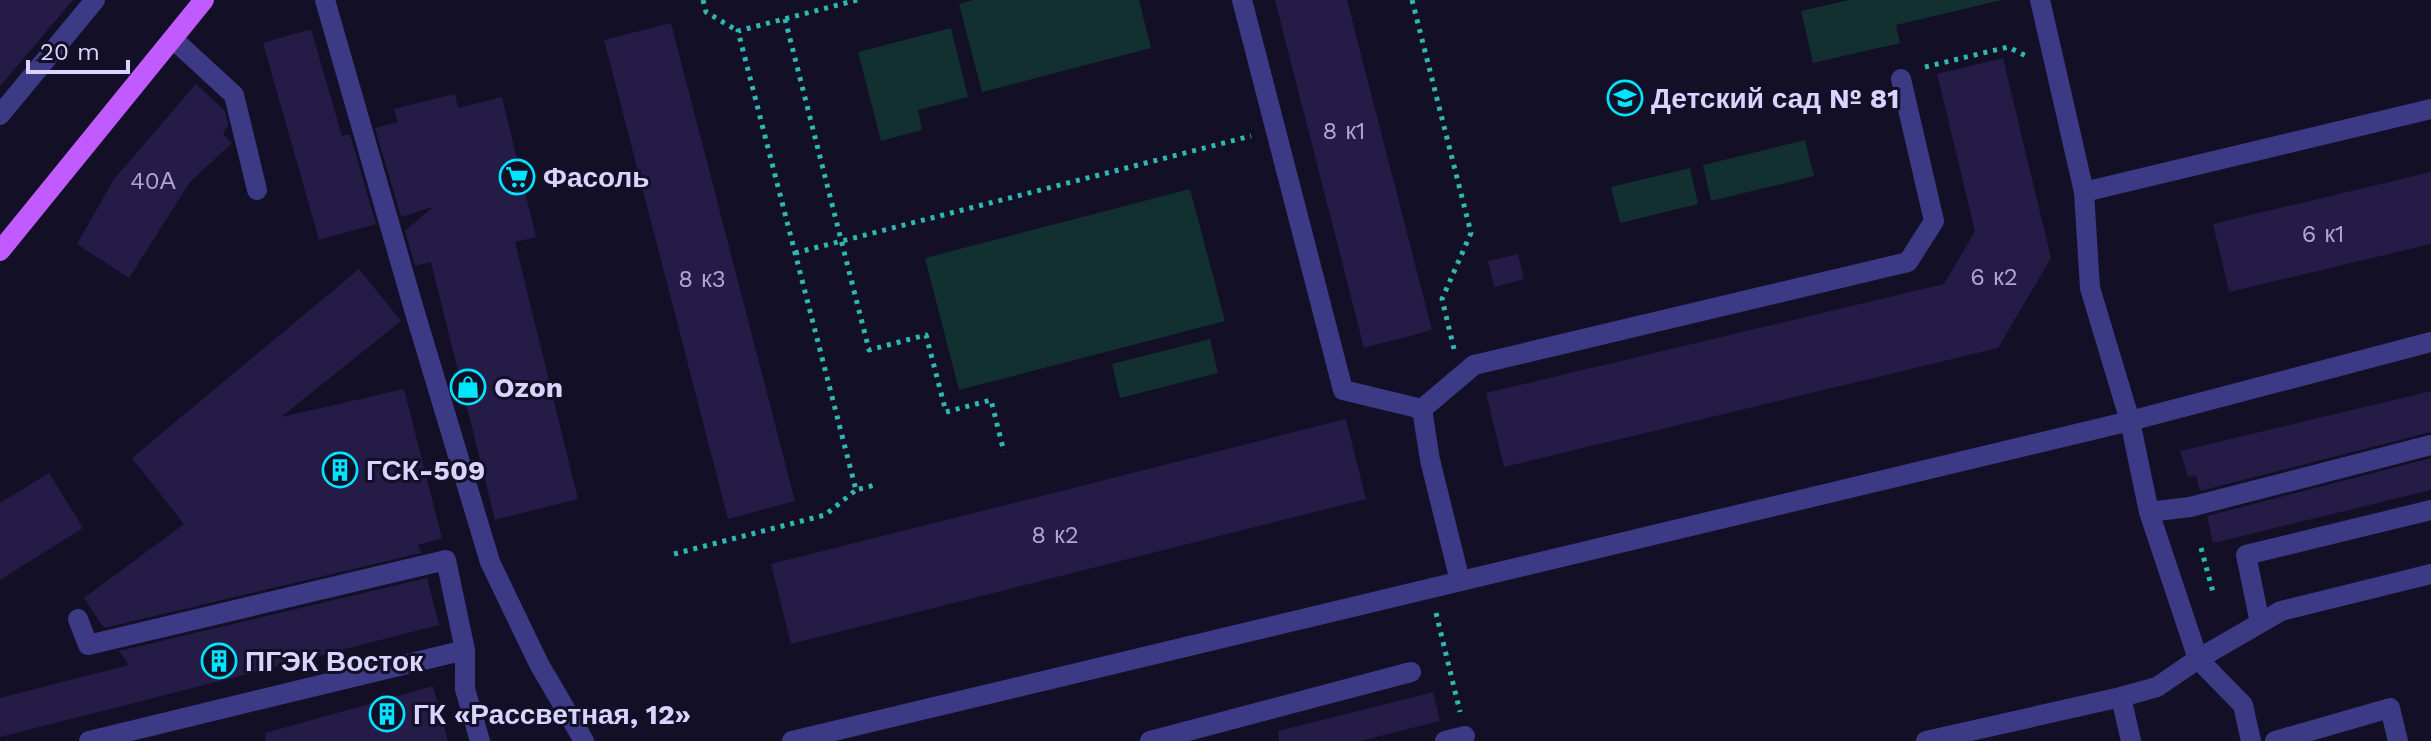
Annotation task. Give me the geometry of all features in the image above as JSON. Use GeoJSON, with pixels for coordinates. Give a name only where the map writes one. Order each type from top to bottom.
{"type":"FeatureCollection","features":[{"type":"Feature","properties":{"kind":"main road"},"geometry":{"type":"LineString","coordinates":[[0,251],[204,0]]}},
{"type":"Feature","properties":{"kind":"street"},"geometry":{"type":"LineString","coordinates":[[0,115],[95,0]]}},
{"type":"Feature","properties":{"kind":"street"},"geometry":{"type":"LineString","coordinates":[[325,0],[490,562],[539,664],[584,741]]}},
{"type":"Feature","properties":{"kind":"street"},"geometry":{"type":"LineString","coordinates":[[1242,0],[1343,390],[1422,409]]}},
{"type":"Feature","properties":{"kind":"street"},"geometry":{"type":"LineString","coordinates":[[2040,0],[2084,192],[2090,288],[2130,421],[2149,512],[2198,659],[2243,705],[2251,741]]}},
{"type":"Feature","properties":{"kind":"street"},"geometry":{"type":"LineString","coordinates":[[173,39],[234,95],[257,190]]}},
{"type":"Feature","properties":{"kind":"street"},"geometry":{"type":"LineString","coordinates":[[1422,409],[1474,365],[1908,262],[1934,221],[1901,79]]}},
{"type":"Feature","properties":{"kind":"street"},"geometry":{"type":"LineString","coordinates":[[2084,192],[2431,109]]}},
{"type":"Feature","properties":{"kind":"street"},"geometry":{"type":"LineString","coordinates":[[792,741],[2130,421],[2431,342]]}},
{"type":"Feature","properties":{"kind":"street"},"geometry":{"type":"LineString","coordinates":[[1422,409],[1430,460],[1460,581]]}},
{"type":"Feature","properties":{"kind":"street"},"geometry":{"type":"LineString","coordinates":[[2149,512],[2190,507],[2431,445]]}},
{"type":"Feature","properties":{"kind":"street"},"geometry":{"type":"LineString","coordinates":[[2260,623],[2246,555],[2431,510]]}},
{"type":"Feature","properties":{"kind":"street"},"geometry":{"type":"LineString","coordinates":[[78,619],[88,645],[446,560],[465,650],[465,689],[480,741]]}},
{"type":"Feature","properties":{"kind":"street"},"geometry":{"type":"LineString","coordinates":[[1926,741],[2157,687],[2198,659],[2281,611],[2431,574]]}},
{"type":"Feature","properties":{"kind":"street"},"geometry":{"type":"LineString","coordinates":[[89,741],[465,650]]}},
{"type":"Feature","properties":{"kind":"street"},"geometry":{"type":"LineString","coordinates":[[1150,741],[1411,672]]}},
{"type":"Feature","properties":{"kind":"street"},"geometry":{"type":"LineString","coordinates":[[2121,697],[2131,741]]}},
{"type":"Feature","properties":{"kind":"street"},"geometry":{"type":"LineString","coordinates":[[2275,741],[2390,708],[2398,741]]}},
{"type":"Feature","properties":{"kind":"street"},"geometry":{"type":"LineString","coordinates":[[1445,741],[1465,736]]}},
{"type":"Feature","properties":{"kind":"path"},"geometry":{"type":"LineString","coordinates":[[703,0],[706,12],[738,31],[856,490]]}},
{"type":"Feature","properties":{"kind":"path"},"geometry":{"type":"LineString","coordinates":[[738,31],[857,0]]}},
{"type":"Feature","properties":{"kind":"path"},"geometry":{"type":"LineString","coordinates":[[1412,0],[1471,233],[1442,299],[1460,377]]}},
{"type":"Feature","properties":{"kind":"path"},"geometry":{"type":"LineString","coordinates":[[785,19],[869,350],[926,335],[946,412],[991,400],[1004,452]]}},
{"type":"Feature","properties":{"kind":"path"},"geometry":{"type":"LineString","coordinates":[[1901,79],[1904,72],[2008,47],[2059,74]]}},
{"type":"Feature","properties":{"kind":"path"},"geometry":{"type":"LineString","coordinates":[[795,253],[1276,129]]}},
{"type":"Feature","properties":{"kind":"path"},"geometry":{"type":"LineString","coordinates":[[674,554],[825,515],[856,490],[875,485]]}},
{"type":"Feature","properties":{"kind":"path"},"geometry":{"type":"LineString","coordinates":[[2201,548],[2214,596]]}},
{"type":"Feature","properties":{"kind":"path"},"geometry":{"type":"LineString","coordinates":[[1430,588],[1465,736]]}},
{"type":"Feature","properties":{"kind":"green space"},"geometry":{"type":"Polygon","coordinates":[[[973,0],[1139,0],[1151,48],[982,92],[959,4],[973,0]]]}},
{"type":"Feature","properties":{"kind":"green space"},"geometry":{"type":"Polygon","coordinates":[[[1849,0],[2002,0],[1896,25],[1900,43],[1813,63],[1801,11],[1849,0]]]}},
{"type":"Feature","properties":{"kind":"green space"},"geometry":{"type":"Polygon","coordinates":[[[951,28],[968,97],[918,110],[922,130],[881,141],[858,52],[951,28]]]}},
{"type":"Feature","properties":{"kind":"green space"},"geometry":{"type":"Polygon","coordinates":[[[1805,140],[1814,176],[1711,201],[1703,165],[1805,140]]]}},
{"type":"Feature","properties":{"kind":"green space"},"geometry":{"type":"Polygon","coordinates":[[[1690,168],[1698,204],[1620,223],[1611,187],[1690,168]]]}},
{"type":"Feature","properties":{"kind":"green space"},"geometry":{"type":"Polygon","coordinates":[[[1190,189],[1225,321],[959,390],[925,258],[1190,189]]]}},
{"type":"Feature","properties":{"kind":"green space"},"geometry":{"type":"Polygon","coordinates":[[[1210,339],[1218,373],[1120,398],[1112,364],[1210,339]]]}},
{"type":"Feature","properties":{"kind":"building"},"geometry":{"type":"Polygon","coordinates":[[[0,0],[73,0],[0,86],[0,0]]]}},
{"type":"Feature","properties":{"kind":"building"},"geometry":{"type":"Polygon","coordinates":[[[1275,0],[1347,0],[1432,330],[1364,348],[1275,0]]]}},
{"type":"Feature","properties":{"kind":"building"},"geometry":{"type":"Polygon","coordinates":[[[671,23],[795,501],[728,519],[604,40],[671,23]]]}},
{"type":"Feature","properties":{"kind":"building"},"geometry":{"type":"Polygon","coordinates":[[[311,29],[342,136],[350,134],[376,224],[319,240],[263,43],[311,29]]]}},
{"type":"Feature","properties":{"kind":"building"},"geometry":{"type":"Polygon","coordinates":[[[2003,58],[2051,258],[1998,348],[1504,467],[1486,393],[1944,284],[1975,231],[1937,74],[2003,58]]]}},
{"type":"Feature","properties":{"kind":"building"},"geometry":{"type":"Polygon","coordinates":[[[196,84],[225,111],[228,125],[223,134],[232,143],[190,182],[129,278],[77,244],[114,179],[196,84]]]}},
{"type":"Feature","properties":{"kind":"building"},"geometry":{"type":"Polygon","coordinates":[[[455,94],[458,108],[502,97],[536,237],[515,242],[578,499],[495,520],[431,262],[415,266],[405,231],[433,207],[401,217],[375,128],[398,122],[394,109],[455,94]]]}},
{"type":"Feature","properties":{"kind":"building"},"geometry":{"type":"Polygon","coordinates":[[[2431,172],[2431,244],[2229,292],[2213,224],[2431,172]]]}},
{"type":"Feature","properties":{"kind":"building"},"geometry":{"type":"Polygon","coordinates":[[[1518,254],[1524,279],[1494,287],[1488,261],[1518,254]]]}},
{"type":"Feature","properties":{"kind":"building","name":"ГСК-509"},"geometry":{"type":"Polygon","coordinates":[[[359,269],[401,321],[281,417],[404,389],[442,538],[418,545],[421,553],[104,628],[84,598],[184,524],[132,458],[359,269]]]}},
{"type":"Feature","properties":{"kind":"building"},"geometry":{"type":"Polygon","coordinates":[[[2431,391],[2431,432],[2200,491],[2196,475],[2188,477],[2180,451],[2431,391]]]}},
{"type":"Feature","properties":{"kind":"building"},"geometry":{"type":"Polygon","coordinates":[[[1346,419],[1366,499],[791,644],[771,564],[1346,419]]]}},
{"type":"Feature","properties":{"kind":"building"},"geometry":{"type":"Polygon","coordinates":[[[2431,458],[2431,490],[2213,543],[2207,516],[2431,458]]]}},
{"type":"Feature","properties":{"kind":"building"},"geometry":{"type":"Polygon","coordinates":[[[49,473],[83,528],[0,580],[0,503],[49,473]]]}},
{"type":"Feature","properties":{"kind":"building","name":"ПГЭК Восток"},"geometry":{"type":"Polygon","coordinates":[[[427,578],[439,625],[0,737],[0,698],[129,665],[119,651],[427,578]]]}},
{"type":"Feature","properties":{"kind":"building","name":"ГК «Рассветная, 12»"},"geometry":{"type":"Polygon","coordinates":[[[433,686],[448,741],[266,741],[265,733],[433,686]]]}},
{"type":"Feature","properties":{"kind":"building"},"geometry":{"type":"Polygon","coordinates":[[[1433,692],[1440,721],[1360,741],[1279,741],[1278,731],[1433,692]]]}},
{"type":"Feature","properties":{"kind":"place","name":"Детский сад № 81"},"geometry":{"type":"Point","coordinates":[1625,98]}},
{"type":"Feature","properties":{"kind":"place","name":"Фасоль"},"geometry":{"type":"Point","coordinates":[517,177]}},
{"type":"Feature","properties":{"kind":"place","name":"Ozon"},"geometry":{"type":"Point","coordinates":[468,387]}},
{"type":"Feature","properties":{"kind":"place","name":"ГСК-509"},"geometry":{"type":"Point","coordinates":[340,470]}},
{"type":"Feature","properties":{"kind":"place","name":"ПГЭК Восток"},"geometry":{"type":"Point","coordinates":[219,661]}},
{"type":"Feature","properties":{"kind":"place","name":"ГК «Рассветная, 12»"},"geometry":{"type":"Point","coordinates":[387,714]}}]}
